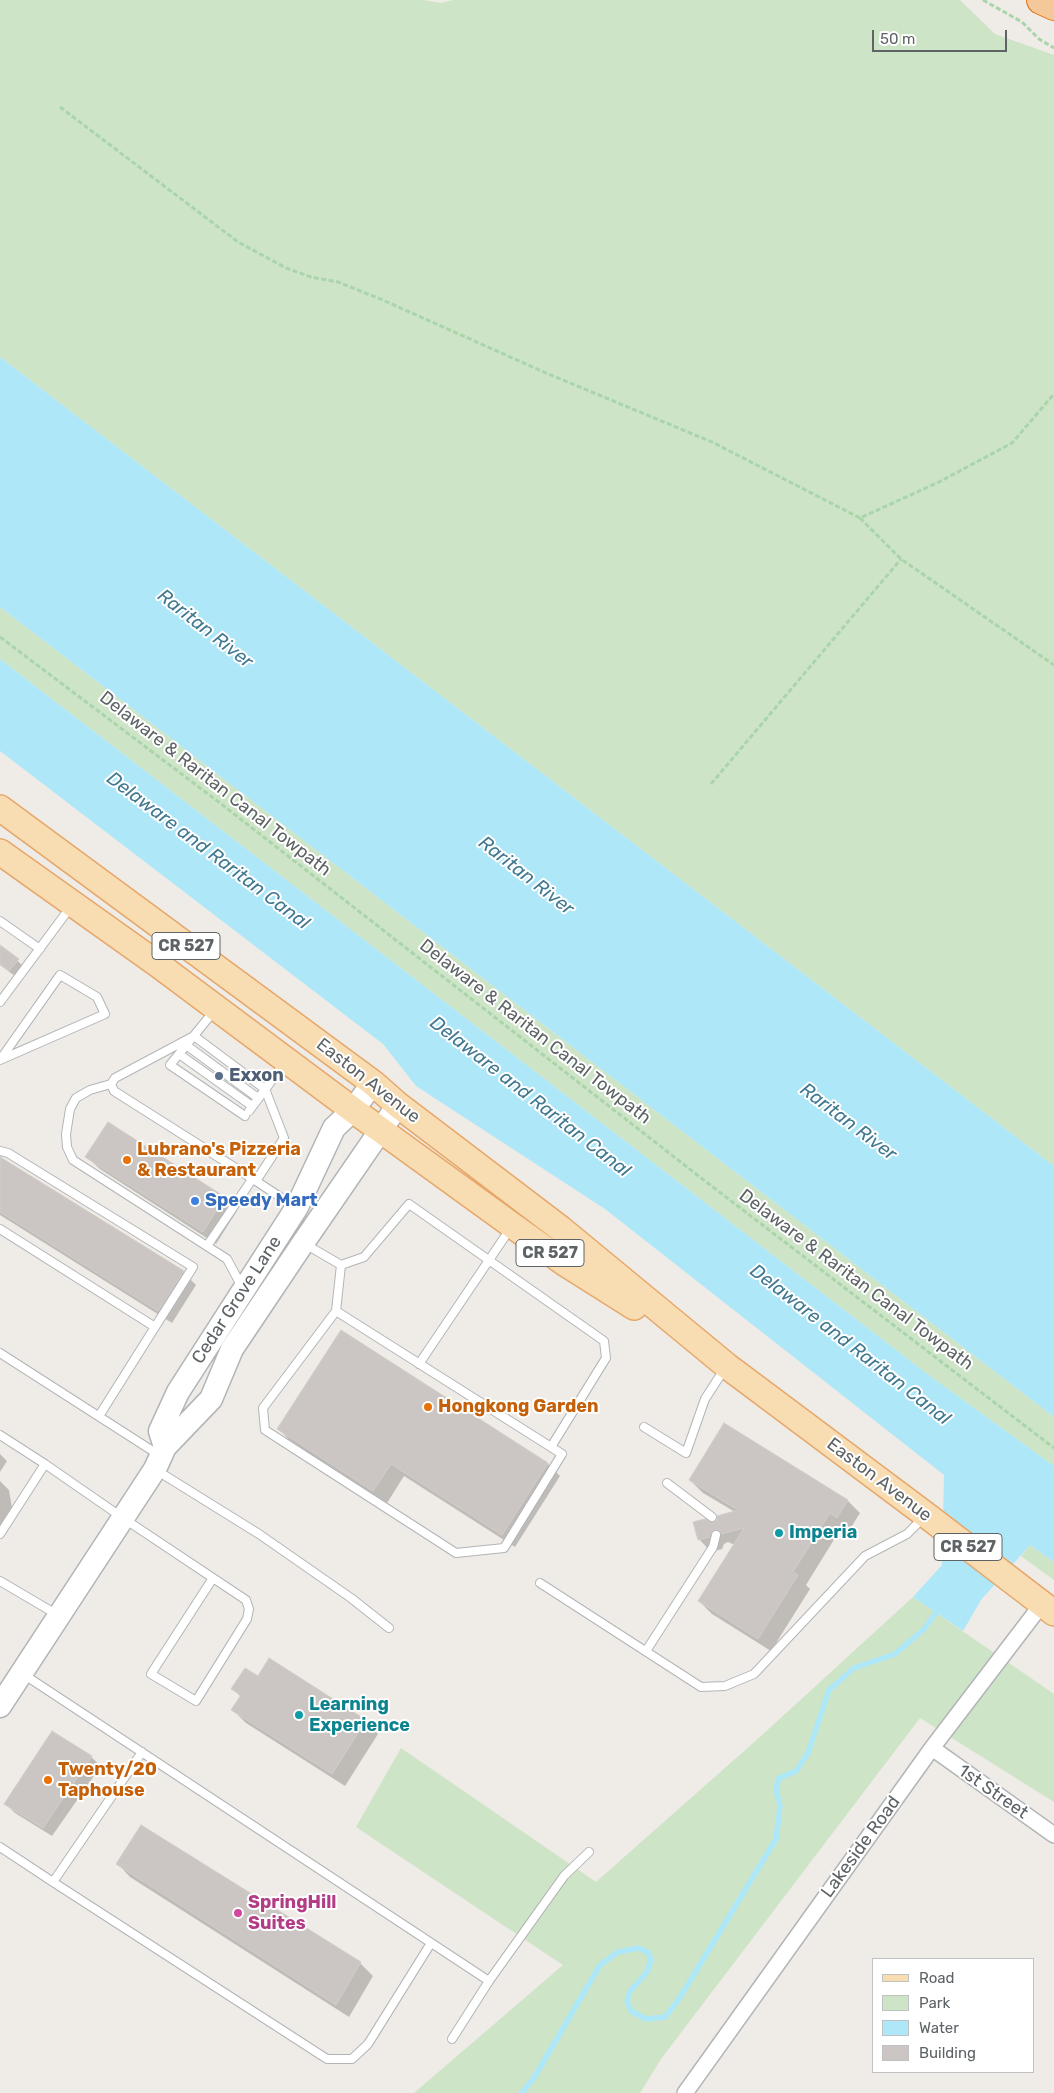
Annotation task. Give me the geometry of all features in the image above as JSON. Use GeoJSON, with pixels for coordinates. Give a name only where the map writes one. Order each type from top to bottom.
{"type":"FeatureCollection","features":[{"type":"Feature","properties":{"kind":"highway"},"geometry":{"type":"LineString","coordinates":[[1041,0],[1054,6]]}},
{"type":"Feature","properties":{"kind":"main road","name":"Easton Avenue"},"geometry":{"type":"LineString","coordinates":[[0,808],[373,1083],[398,1105],[561,1229],[727,1366],[1048,1609]]}},
{"type":"Feature","properties":{"kind":"main road","name":"Easton Avenue"},"geometry":{"type":"LineString","coordinates":[[0,852],[73,903],[352,1110],[566,1264],[727,1366]]}},
{"type":"Feature","properties":{"kind":"main road","name":"Cedar Grove Lane"},"geometry":{"type":"LineString","coordinates":[[160,1457],[160,1431],[178,1392],[297,1207],[334,1128],[352,1110],[373,1083]]}},
{"type":"Feature","properties":{"kind":"main road","name":"Cedar Grove Lane"},"geometry":{"type":"LineString","coordinates":[[0,1706],[123,1518],[160,1457],[211,1399],[232,1349],[398,1105]]}},
{"type":"Feature","properties":{"kind":"street","name":"Lakeside Road"},"geometry":{"type":"LineString","coordinates":[[685,2093],[932,1748],[1048,1609]]}},
{"type":"Feature","properties":{"kind":"street","name":"1st Street"},"geometry":{"type":"LineString","coordinates":[[932,1748],[1054,1836]]}},
{"type":"Feature","properties":{"kind":"lane"},"geometry":{"type":"LineString","coordinates":[[0,1002],[73,903]]}},
{"type":"Feature","properties":{"kind":"lane"},"geometry":{"type":"LineString","coordinates":[[0,921],[40,948]]}},
{"type":"Feature","properties":{"kind":"lane"},"geometry":{"type":"LineString","coordinates":[[60,975],[97,997],[105,1014],[0,1060],[60,975]]}},
{"type":"Feature","properties":{"kind":"lane"},"geometry":{"type":"LineString","coordinates":[[217,1008],[170,1065],[243,1118],[287,1060]]}},
{"type":"Feature","properties":{"kind":"lane"},"geometry":{"type":"LineString","coordinates":[[194,1036],[115,1078],[111,1084],[90,1090],[76,1098],[70,1109],[66,1134],[67,1147],[73,1160],[227,1259],[244,1290]]}},
{"type":"Feature","properties":{"kind":"lane"},"geometry":{"type":"LineString","coordinates":[[194,1036],[265,1090],[284,1138],[207,1246]]}},
{"type":"Feature","properties":{"kind":"lane"},"geometry":{"type":"LineString","coordinates":[[186,1045],[258,1098]]}},
{"type":"Feature","properties":{"kind":"lane"},"geometry":{"type":"LineString","coordinates":[[179,1054],[252,1106]]}},
{"type":"Feature","properties":{"kind":"lane"},"geometry":{"type":"LineString","coordinates":[[111,1084],[114,1091],[297,1207]]}},
{"type":"Feature","properties":{"kind":"lane"},"geometry":{"type":"LineString","coordinates":[[0,1151],[8,1153],[193,1267],[99,1416]]}},
{"type":"Feature","properties":{"kind":"lane"},"geometry":{"type":"LineString","coordinates":[[303,1243],[341,1265],[364,1257],[409,1204],[604,1340],[606,1358],[551,1448]]}},
{"type":"Feature","properties":{"kind":"lane"},"geometry":{"type":"LineString","coordinates":[[419,1364],[513,1226]]}},
{"type":"Feature","properties":{"kind":"lane"},"geometry":{"type":"LineString","coordinates":[[0,1229],[155,1327]]}},
{"type":"Feature","properties":{"kind":"lane"},"geometry":{"type":"LineString","coordinates":[[336,1311],[562,1454],[504,1548],[456,1553],[265,1430],[263,1408],[336,1311],[341,1265]]}},
{"type":"Feature","properties":{"kind":"lane"},"geometry":{"type":"LineString","coordinates":[[0,1354],[160,1457],[259,1534],[351,1598],[389,1628]]}},
{"type":"Feature","properties":{"kind":"lane"},"geometry":{"type":"LineString","coordinates":[[644,1427],[686,1453],[705,1399],[727,1366]]}},
{"type":"Feature","properties":{"kind":"lane"},"geometry":{"type":"LineString","coordinates":[[0,1434],[246,1600],[248,1614],[196,1702],[151,1674],[213,1578]]}},
{"type":"Feature","properties":{"kind":"lane"},"geometry":{"type":"LineString","coordinates":[[0,1534],[44,1464]]}},
{"type":"Feature","properties":{"kind":"lane"},"geometry":{"type":"LineString","coordinates":[[667,1484],[712,1517]]}},
{"type":"Feature","properties":{"kind":"lane"},"geometry":{"type":"LineString","coordinates":[[540,1583],[701,1687],[725,1686],[754,1674],[865,1556],[907,1534],[926,1515]]}},
{"type":"Feature","properties":{"kind":"lane"},"geometry":{"type":"LineString","coordinates":[[646,1651],[713,1547],[716,1535]]}},
{"type":"Feature","properties":{"kind":"lane"},"geometry":{"type":"LineString","coordinates":[[0,1581],[59,1616]]}},
{"type":"Feature","properties":{"kind":"lane"},"geometry":{"type":"LineString","coordinates":[[22,1673],[489,1981]]}},
{"type":"Feature","properties":{"kind":"lane"},"geometry":{"type":"LineString","coordinates":[[53,1882],[142,1752]]}},
{"type":"Feature","properties":{"kind":"lane"},"geometry":{"type":"LineString","coordinates":[[0,1847],[327,2059],[352,2059],[368,2044],[431,1943]]}},
{"type":"Feature","properties":{"kind":"lane"},"geometry":{"type":"LineString","coordinates":[[452,2040],[489,1981],[564,1876],[589,1852]]}},
{"type":"Feature","properties":{"kind":"path"},"geometry":{"type":"LineString","coordinates":[[983,0],[1022,22],[1044,43],[1054,48]]}},
{"type":"Feature","properties":{"kind":"path"},"geometry":{"type":"LineString","coordinates":[[60,108],[238,242],[286,268],[311,277],[338,282],[385,301],[546,373],[712,442],[860,518],[901,558],[1054,665]]}},
{"type":"Feature","properties":{"kind":"path"},"geometry":{"type":"LineString","coordinates":[[860,518],[939,482],[1012,443],[1054,394]]}},
{"type":"Feature","properties":{"kind":"path"},"geometry":{"type":"LineString","coordinates":[[711,784],[901,558]]}},
{"type":"Feature","properties":{"kind":"path","name":"Delaware & Raritan Canal Towpath"},"geometry":{"type":"LineString","coordinates":[[0,637],[220,803],[697,1175],[1054,1448]]}},
{"type":"Feature","properties":{"kind":"green space"},"geometry":{"type":"Polygon","coordinates":[[[0,0],[423,0],[441,3],[453,0],[960,0],[995,34],[1054,55],[1054,1166],[0,357],[0,0]]]}},
{"type":"Feature","properties":{"kind":"green space"},"geometry":{"type":"Polygon","coordinates":[[[0,607],[1054,1417],[1054,1466],[926,1373],[0,659],[0,607]]]}},
{"type":"Feature","properties":{"kind":"green space"},"geometry":{"type":"Polygon","coordinates":[[[1030,1545],[1054,1562],[1054,1580],[1021,1556],[1030,1545]]]}},
{"type":"Feature","properties":{"kind":"green space"},"geometry":{"type":"Polygon","coordinates":[[[913,1597],[1054,1694],[1054,1802],[920,1718],[661,2059],[640,2093],[414,2093],[563,1965],[356,1827],[401,1748],[596,1882],[761,1736],[913,1597]]]}},
{"type":"Feature","properties":{"kind":"water","name":"Raritan River"},"geometry":{"type":"Polygon","coordinates":[[[0,357],[1054,1166],[1054,1417],[0,607],[0,357]]]}},
{"type":"Feature","properties":{"kind":"water","name":"Delaware and Raritan Canal"},"geometry":{"type":"Polygon","coordinates":[[[0,659],[926,1373],[1054,1466],[1054,1562],[1030,1545],[981,1600],[963,1631],[913,1597],[942,1565],[944,1475],[605,1209],[416,1086],[383,1044],[0,751],[0,659]]]}},
{"type":"Feature","properties":{"kind":"building"},"geometry":{"type":"Polygon","coordinates":[[[0,945],[19,959],[9,971],[0,964],[0,945]]]}},
{"type":"Feature","properties":{"kind":"building"},"geometry":{"type":"Polygon","coordinates":[[[108,1122],[225,1197],[203,1232],[85,1157],[108,1122]]]}},
{"type":"Feature","properties":{"kind":"building"},"geometry":{"type":"Polygon","coordinates":[[[0,1157],[184,1271],[158,1311],[0,1212],[0,1157]]]}},
{"type":"Feature","properties":{"kind":"building"},"geometry":{"type":"Polygon","coordinates":[[[341,1330],[548,1463],[502,1535],[391,1464],[373,1491],[277,1429],[341,1330]]]}},
{"type":"Feature","properties":{"kind":"building","name":"Imperia"},"geometry":{"type":"Polygon","coordinates":[[[724,1423],[848,1500],[837,1518],[830,1513],[793,1572],[798,1575],[758,1639],[698,1601],[744,1528],[721,1534],[720,1531],[715,1530],[712,1531],[710,1537],[698,1540],[693,1522],[705,1519],[714,1522],[717,1520],[717,1516],[738,1510],[689,1480],[724,1423]]]}},
{"type":"Feature","properties":{"kind":"building","name":"Learning Experience"},"geometry":{"type":"Polygon","coordinates":[[[269,1658],[366,1720],[332,1774],[231,1710],[241,1695],[231,1689],[245,1668],[258,1676],[269,1658]]]}},
{"type":"Feature","properties":{"kind":"building","name":"Twenty/20 Taphouse"},"geometry":{"type":"Polygon","coordinates":[[[52,1731],[92,1756],[43,1828],[4,1804],[52,1731]]]}},
{"type":"Feature","properties":{"kind":"building","name":"SpringHill Suites"},"geometry":{"type":"Polygon","coordinates":[[[141,1825],[361,1962],[336,2005],[116,1864],[141,1825]]]}},
{"type":"Feature","properties":{"kind":"waterway"},"geometry":{"type":"LineString","coordinates":[[522,2093],[535,2076],[600,1965],[618,1952],[638,1948],[648,1952],[651,1960],[647,1972],[630,1991],[627,2001],[631,2011],[646,2019],[665,2017],[679,1999],[776,1839],[780,1806],[776,1789],[779,1778],[796,1771],[808,1753],[829,1690],[854,1668],[895,1654],[924,1629],[940,1607]]}},
{"type":"Feature","properties":{"kind":"place","name":"Exxon"},"geometry":{"type":"Point","coordinates":[219,1076]}},
{"type":"Feature","properties":{"kind":"place","name":"Lubrano's Pizzeria & Restaurant"},"geometry":{"type":"Point","coordinates":[127,1160]}},
{"type":"Feature","properties":{"kind":"place","name":"Speedy Mart"},"geometry":{"type":"Point","coordinates":[195,1201]}},
{"type":"Feature","properties":{"kind":"place","name":"Hongkong Garden"},"geometry":{"type":"Point","coordinates":[428,1407]}},
{"type":"Feature","properties":{"kind":"place","name":"Imperia"},"geometry":{"type":"Point","coordinates":[779,1533]}},
{"type":"Feature","properties":{"kind":"place","name":"Learning Experience"},"geometry":{"type":"Point","coordinates":[299,1715]}},
{"type":"Feature","properties":{"kind":"place","name":"Twenty/20 Taphouse"},"geometry":{"type":"Point","coordinates":[48,1780]}},
{"type":"Feature","properties":{"kind":"place","name":"SpringHill Suites"},"geometry":{"type":"Point","coordinates":[238,1913]}}]}
